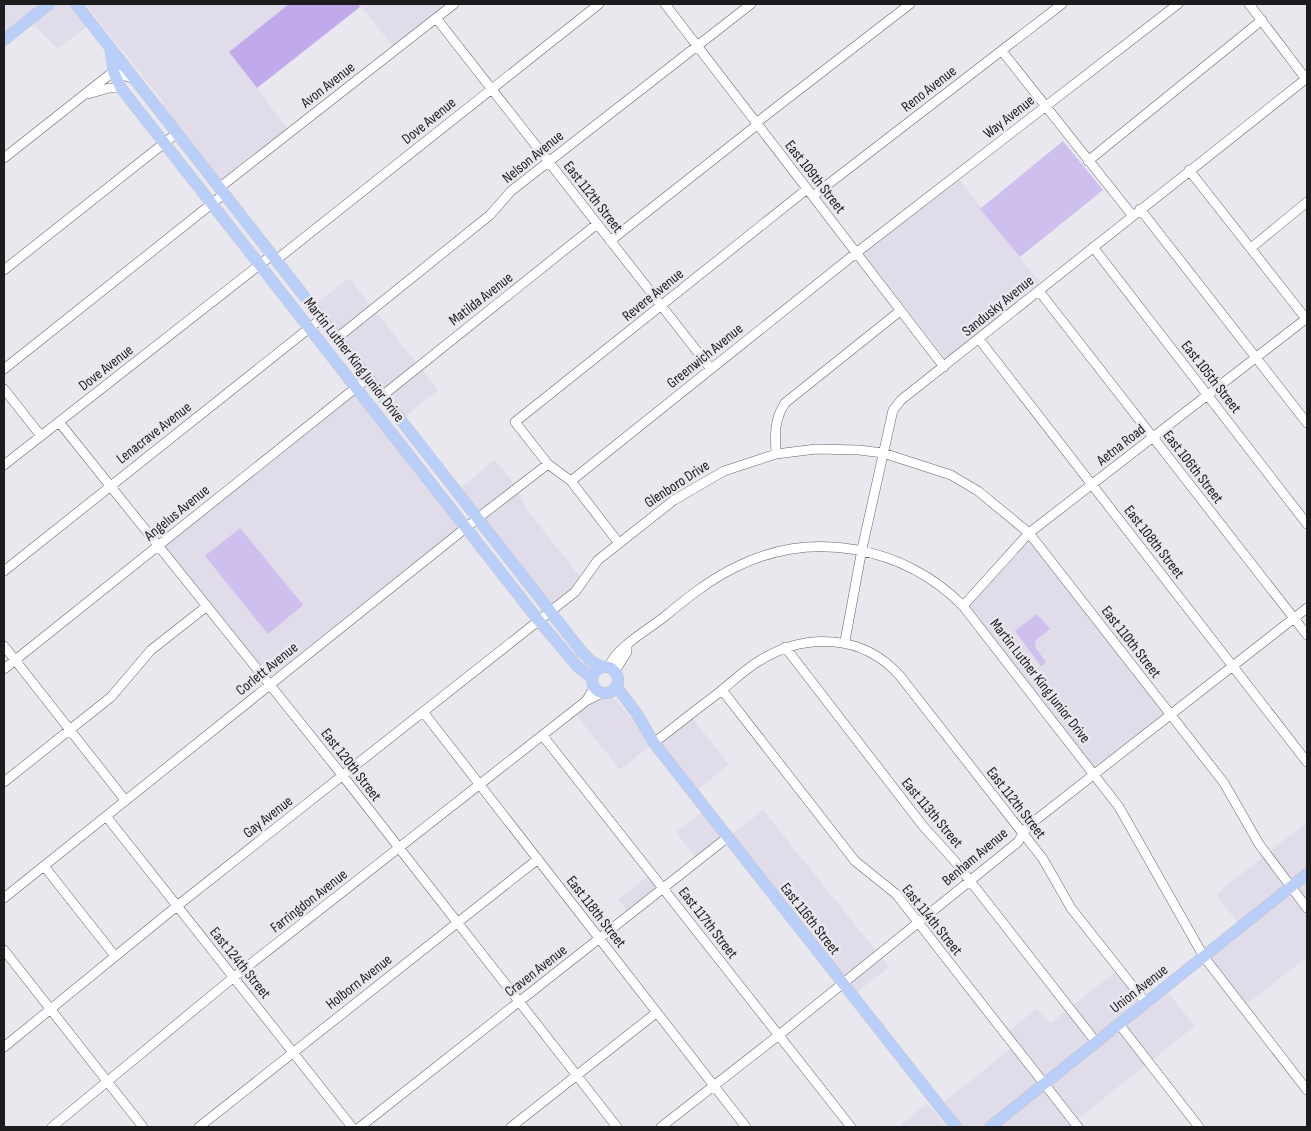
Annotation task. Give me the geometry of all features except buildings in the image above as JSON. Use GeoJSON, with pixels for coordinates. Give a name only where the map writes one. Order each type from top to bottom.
{"type":"FeatureCollection","features":[{"type":"Feature","properties":{"kind":"main road"},"geometry":{"type":"LineString","coordinates":[[4,40],[49,4]]}},
{"type":"Feature","properties":{"kind":"main road"},"geometry":{"type":"LineString","coordinates":[[76,4],[135,79]]}},
{"type":"Feature","properties":{"kind":"main road"},"geometry":{"type":"LineString","coordinates":[[109,46],[112,60],[111,74],[121,88]]}},
{"type":"Feature","properties":{"kind":"main road","name":"Martin Luther King Junior Drive"},"geometry":{"type":"LineString","coordinates":[[135,79],[582,652],[609,668]]}},
{"type":"Feature","properties":{"kind":"main road","name":"Martin Luther King Junior Drive"},"geometry":{"type":"LineString","coordinates":[[121,88],[539,621],[577,666],[602,688]]}},
{"type":"Feature","properties":{"kind":"main road"},"geometry":{"type":"LineString","coordinates":[[609,668],[618,679],[602,688],[596,670],[609,668]]}},
{"type":"Feature","properties":{"kind":"main road","name":"East 116th Street"},"geometry":{"type":"LineString","coordinates":[[602,688],[637,714],[654,743],[956,1127]]}},
{"type":"Feature","properties":{"kind":"main road","name":"Union Avenue"},"geometry":{"type":"LineString","coordinates":[[990,1127],[1307,874]]}},
{"type":"Feature","properties":{"kind":"street","name":"Avon Avenue"},"geometry":{"type":"LineString","coordinates":[[4,369],[212,204],[222,191],[454,4]]}},
{"type":"Feature","properties":{"kind":"street","name":"Dove Avenue"},"geometry":{"type":"LineString","coordinates":[[4,465],[260,264],[274,258],[599,4]]}},
{"type":"Feature","properties":{"kind":"street","name":"East 109th Street"},"geometry":{"type":"LineString","coordinates":[[665,4],[944,367]]}},
{"type":"Feature","properties":{"kind":"street","name":"Nelson Avenue"},"geometry":{"type":"LineString","coordinates":[[337,338],[490,216],[511,190],[751,4]]}},
{"type":"Feature","properties":{"kind":"street"},"geometry":{"type":"LineString","coordinates":[[610,241],[910,4]]}},
{"type":"Feature","properties":{"kind":"street","name":"Reno Avenue"},"geometry":{"type":"LineString","coordinates":[[810,192],[1002,51],[1062,4]]}},
{"type":"Feature","properties":{"kind":"street","name":"Way Avenue"},"geometry":{"type":"LineString","coordinates":[[856,253],[1178,4]]}},
{"type":"Feature","properties":{"kind":"street"},"geometry":{"type":"LineString","coordinates":[[1249,4],[1307,78]]}},
{"type":"Feature","properties":{"kind":"street","name":"East 112th Street"},"geometry":{"type":"LineString","coordinates":[[436,18],[711,369]]}},
{"type":"Feature","properties":{"kind":"street"},"geometry":{"type":"LineString","coordinates":[[1088,161],[1262,20]]}},
{"type":"Feature","properties":{"kind":"street"},"geometry":{"type":"LineString","coordinates":[[1002,51],[1132,215]]}},
{"type":"Feature","properties":{"kind":"street"},"geometry":{"type":"LineString","coordinates":[[4,158],[111,74],[135,79]]}},
{"type":"Feature","properties":{"kind":"street","name":"Sandusky Avenue"},"geometry":{"type":"LineString","coordinates":[[845,642],[882,453],[893,410],[901,400],[1307,78]]}},
{"type":"Feature","properties":{"kind":"street"},"geometry":{"type":"LineString","coordinates":[[83,95],[109,88],[121,88]]}},
{"type":"Feature","properties":{"kind":"street"},"geometry":{"type":"LineString","coordinates":[[4,270],[177,133]]}},
{"type":"Feature","properties":{"kind":"street"},"geometry":{"type":"LineString","coordinates":[[1189,170],[1307,319]]}},
{"type":"Feature","properties":{"kind":"street","name":"Revere Avenue"},"geometry":{"type":"LineString","coordinates":[[548,464],[515,422],[660,306],[810,192]]}},
{"type":"Feature","properties":{"kind":"street"},"geometry":{"type":"LineString","coordinates":[[1251,248],[1307,202]]}},
{"type":"Feature","properties":{"kind":"street"},"geometry":{"type":"LineString","coordinates":[[1140,209],[1307,423]]}},
{"type":"Feature","properties":{"kind":"street","name":"Matilda Avenue"},"geometry":{"type":"LineString","coordinates":[[382,396],[597,224]]}},
{"type":"Feature","properties":{"kind":"street","name":"East 105th Street"},"geometry":{"type":"LineString","coordinates":[[1093,247],[1307,524]]}},
{"type":"Feature","properties":{"kind":"street","name":"Greenwich Avenue"},"geometry":{"type":"LineString","coordinates":[[571,481],[856,253]]}},
{"type":"Feature","properties":{"kind":"street","name":"East 106th Street"},"geometry":{"type":"LineString","coordinates":[[1039,290],[1307,636]]}},
{"type":"Feature","properties":{"kind":"street"},"geometry":{"type":"LineString","coordinates":[[776,454],[775,432],[777,416],[785,403],[900,311]]}},
{"type":"Feature","properties":{"kind":"street","name":"Lenacrave Avenue"},"geometry":{"type":"LineString","coordinates":[[4,572],[322,318]]}},
{"type":"Feature","properties":{"kind":"street","name":"Aetna Road"},"geometry":{"type":"LineString","coordinates":[[963,606],[1029,533],[1307,319]]}},
{"type":"Feature","properties":{"kind":"street","name":"East 108th Street"},"geometry":{"type":"LineString","coordinates":[[979,339],[1307,762]]}},
{"type":"Feature","properties":{"kind":"street","name":"Angelus Avenue"},"geometry":{"type":"LineString","coordinates":[[4,670],[368,378]]}},
{"type":"Feature","properties":{"kind":"street"},"geometry":{"type":"LineString","coordinates":[[4,389],[41,436]]}},
{"type":"Feature","properties":{"kind":"street","name":"East 120th Street"},"geometry":{"type":"LineString","coordinates":[[59,422],[343,776],[617,1127]]}},
{"type":"Feature","properties":{"kind":"street","name":"Glenboro Drive"},"geometry":{"type":"LineString","coordinates":[[551,611],[575,592],[598,560],[618,542],[695,486],[724,471],[776,454],[838,449],[882,453]]}},
{"type":"Feature","properties":{"kind":"street","name":"East 110th Street"},"geometry":{"type":"LineString","coordinates":[[882,453],[951,475],[978,491],[1029,533],[1224,783],[1259,844],[1307,908]]}},
{"type":"Feature","properties":{"kind":"street"},"geometry":{"type":"LineString","coordinates":[[548,464],[571,481],[618,542]]}},
{"type":"Feature","properties":{"kind":"street","name":"Corlett Avenue"},"geometry":{"type":"LineString","coordinates":[[4,898],[548,464]]}},
{"type":"Feature","properties":{"kind":"street","name":"Martin Luther King Junior Drive"},"geometry":{"type":"LineString","coordinates":[[609,668],[626,652],[627,646],[703,586],[736,567],[780,551],[810,548],[862,549],[903,564],[929,577],[963,606],[1094,774],[1118,807],[1204,957],[1307,1090]]}},
{"type":"Feature","properties":{"kind":"street"},"geometry":{"type":"LineString","coordinates":[[4,782],[111,696],[151,650],[207,606]]}},
{"type":"Feature","properties":{"kind":"street","name":"Benham Avenue"},"geometry":{"type":"LineString","coordinates":[[661,1127],[779,1036],[1018,842],[1028,826],[1307,608]]}},
{"type":"Feature","properties":{"kind":"street","name":"Gay Avenue"},"geometry":{"type":"LineString","coordinates":[[4,1047],[177,906],[551,611]]}},
{"type":"Feature","properties":{"kind":"street"},"geometry":{"type":"LineString","coordinates":[[654,743],[758,661],[785,647],[802,642],[845,642]]}},
{"type":"Feature","properties":{"kind":"street","name":"East 112th Street"},"geometry":{"type":"LineString","coordinates":[[845,642],[874,654],[891,666],[1043,859],[1071,908],[1146,1003]]}},
{"type":"Feature","properties":{"kind":"street"},"geometry":{"type":"LineString","coordinates":[[4,646],[126,800]]}},
{"type":"Feature","properties":{"kind":"street","name":"East 113th Street"},"geometry":{"type":"LineString","coordinates":[[785,647],[923,826],[969,880],[1096,1042]]}},
{"type":"Feature","properties":{"kind":"street","name":"Farringdon Avenue"},"geometry":{"type":"LineString","coordinates":[[52,1127],[108,1083],[234,977],[480,786],[602,688]]}},
{"type":"Feature","properties":{"kind":"street","name":"East 114th Street"},"geometry":{"type":"LineString","coordinates":[[722,690],[856,861],[896,894],[1078,1127]]}},
{"type":"Feature","properties":{"kind":"street","name":"East 118th Street"},"geometry":{"type":"LineString","coordinates":[[424,713],[746,1127]]}},
{"type":"Feature","properties":{"kind":"street","name":"East 117th Street"},"geometry":{"type":"LineString","coordinates":[[543,736],[851,1127]]}},
{"type":"Feature","properties":{"kind":"street","name":"East 124th Street"},"geometry":{"type":"LineString","coordinates":[[106,816],[293,1051],[350,1127]]}},
{"type":"Feature","properties":{"kind":"street","name":"Craven Avenue"},"geometry":{"type":"LineString","coordinates":[[360,1127],[728,838]]}},
{"type":"Feature","properties":{"kind":"street","name":"Holborn Avenue"},"geometry":{"type":"LineString","coordinates":[[199,1127],[538,859]]}},
{"type":"Feature","properties":{"kind":"street"},"geometry":{"type":"LineString","coordinates":[[44,866],[115,956]]}},
{"type":"Feature","properties":{"kind":"street"},"geometry":{"type":"LineString","coordinates":[[4,950],[143,1127]]}},
{"type":"Feature","properties":{"kind":"street"},"geometry":{"type":"LineString","coordinates":[[511,1127],[656,1013]]}},
{"type":"Feature","properties":{"kind":"street"},"geometry":{"type":"LineString","coordinates":[[1119,1024],[1199,1127]]}},
{"type":"Feature","properties":{"kind":"shaded area"},"geometry":{"type":"Polygon","coordinates":[[[4,4],[42,4],[4,34],[4,4]]]}},
{"type":"Feature","properties":{"kind":"shaded area"},"geometry":{"type":"Polygon","coordinates":[[[49,4],[76,4],[91,23],[58,49],[29,20],[49,4]]]}},
{"type":"Feature","properties":{"kind":"shaded area"},"geometry":{"type":"Polygon","coordinates":[[[85,4],[289,4],[229,52],[290,132],[219,188],[158,108],[164,103],[85,4]]]}},
{"type":"Feature","properties":{"kind":"shaded area"},"geometry":{"type":"Polygon","coordinates":[[[289,4],[358,4],[360,7],[257,88],[229,52],[289,4]]]}},
{"type":"Feature","properties":{"kind":"shaded area"},"geometry":{"type":"Polygon","coordinates":[[[359,4],[454,4],[396,50],[359,4]]]}},
{"type":"Feature","properties":{"kind":"shaded area"},"geometry":{"type":"Polygon","coordinates":[[[1063,141],[1103,190],[1020,257],[980,209],[1063,141]]]}},
{"type":"Feature","properties":{"kind":"shaded area"},"geometry":{"type":"Polygon","coordinates":[[[959,179],[1040,283],[946,359],[863,253],[959,179]]]}},
{"type":"Feature","properties":{"kind":"shaded area"},"geometry":{"type":"Polygon","coordinates":[[[349,278],[438,390],[401,420],[312,306],[349,278]]]}},
{"type":"Feature","properties":{"kind":"shaded area"},"geometry":{"type":"Polygon","coordinates":[[[356,387],[467,527],[269,685],[158,546],[356,387]]]}},
{"type":"Feature","properties":{"kind":"shaded area"},"geometry":{"type":"Polygon","coordinates":[[[495,460],[517,488],[526,508],[583,581],[551,611],[456,491],[495,460]]]}},
{"type":"Feature","properties":{"kind":"shaded area"},"geometry":{"type":"Polygon","coordinates":[[[240,528],[303,605],[268,634],[205,556],[240,528]]]}},
{"type":"Feature","properties":{"kind":"shaded area"},"geometry":{"type":"Polygon","coordinates":[[[1029,533],[1171,715],[1094,774],[963,606],[1029,533]]]}},
{"type":"Feature","properties":{"kind":"shaded area"},"geometry":{"type":"Polygon","coordinates":[[[1037,614],[1050,629],[1036,640],[1035,647],[1046,662],[1041,666],[1015,631],[1037,614]]]}},
{"type":"Feature","properties":{"kind":"shaded area"},"geometry":{"type":"Polygon","coordinates":[[[605,693],[616,700],[631,718],[643,727],[654,743],[620,770],[574,712],[605,693]]]}},
{"type":"Feature","properties":{"kind":"shaded area"},"geometry":{"type":"Polygon","coordinates":[[[690,715],[729,765],[693,793],[654,743],[690,715]]]}},
{"type":"Feature","properties":{"kind":"shaded area"},"geometry":{"type":"Polygon","coordinates":[[[705,809],[728,837],[763,810],[889,967],[852,996],[728,838],[698,861],[676,832],[705,809]]]}},
{"type":"Feature","properties":{"kind":"shaded area"},"geometry":{"type":"Polygon","coordinates":[[[1307,822],[1307,957],[1243,1007],[1204,957],[1241,927],[1216,894],[1307,822]]]}},
{"type":"Feature","properties":{"kind":"shaded area"},"geometry":{"type":"Polygon","coordinates":[[[652,873],[664,888],[630,915],[618,899],[652,873]]]}},
{"type":"Feature","properties":{"kind":"shaded area"},"geometry":{"type":"Polygon","coordinates":[[[1119,969],[1145,1003],[1164,988],[1195,1026],[1074,1122],[1078,1127],[956,1127],[939,1106],[1014,1046],[1005,1034],[1036,1009],[1051,1023],[1119,969]]]}},
{"type":"Feature","properties":{"kind":"shaded area"},"geometry":{"type":"Polygon","coordinates":[[[927,1103],[946,1127],[903,1127],[901,1125],[927,1103]]]}}]}
